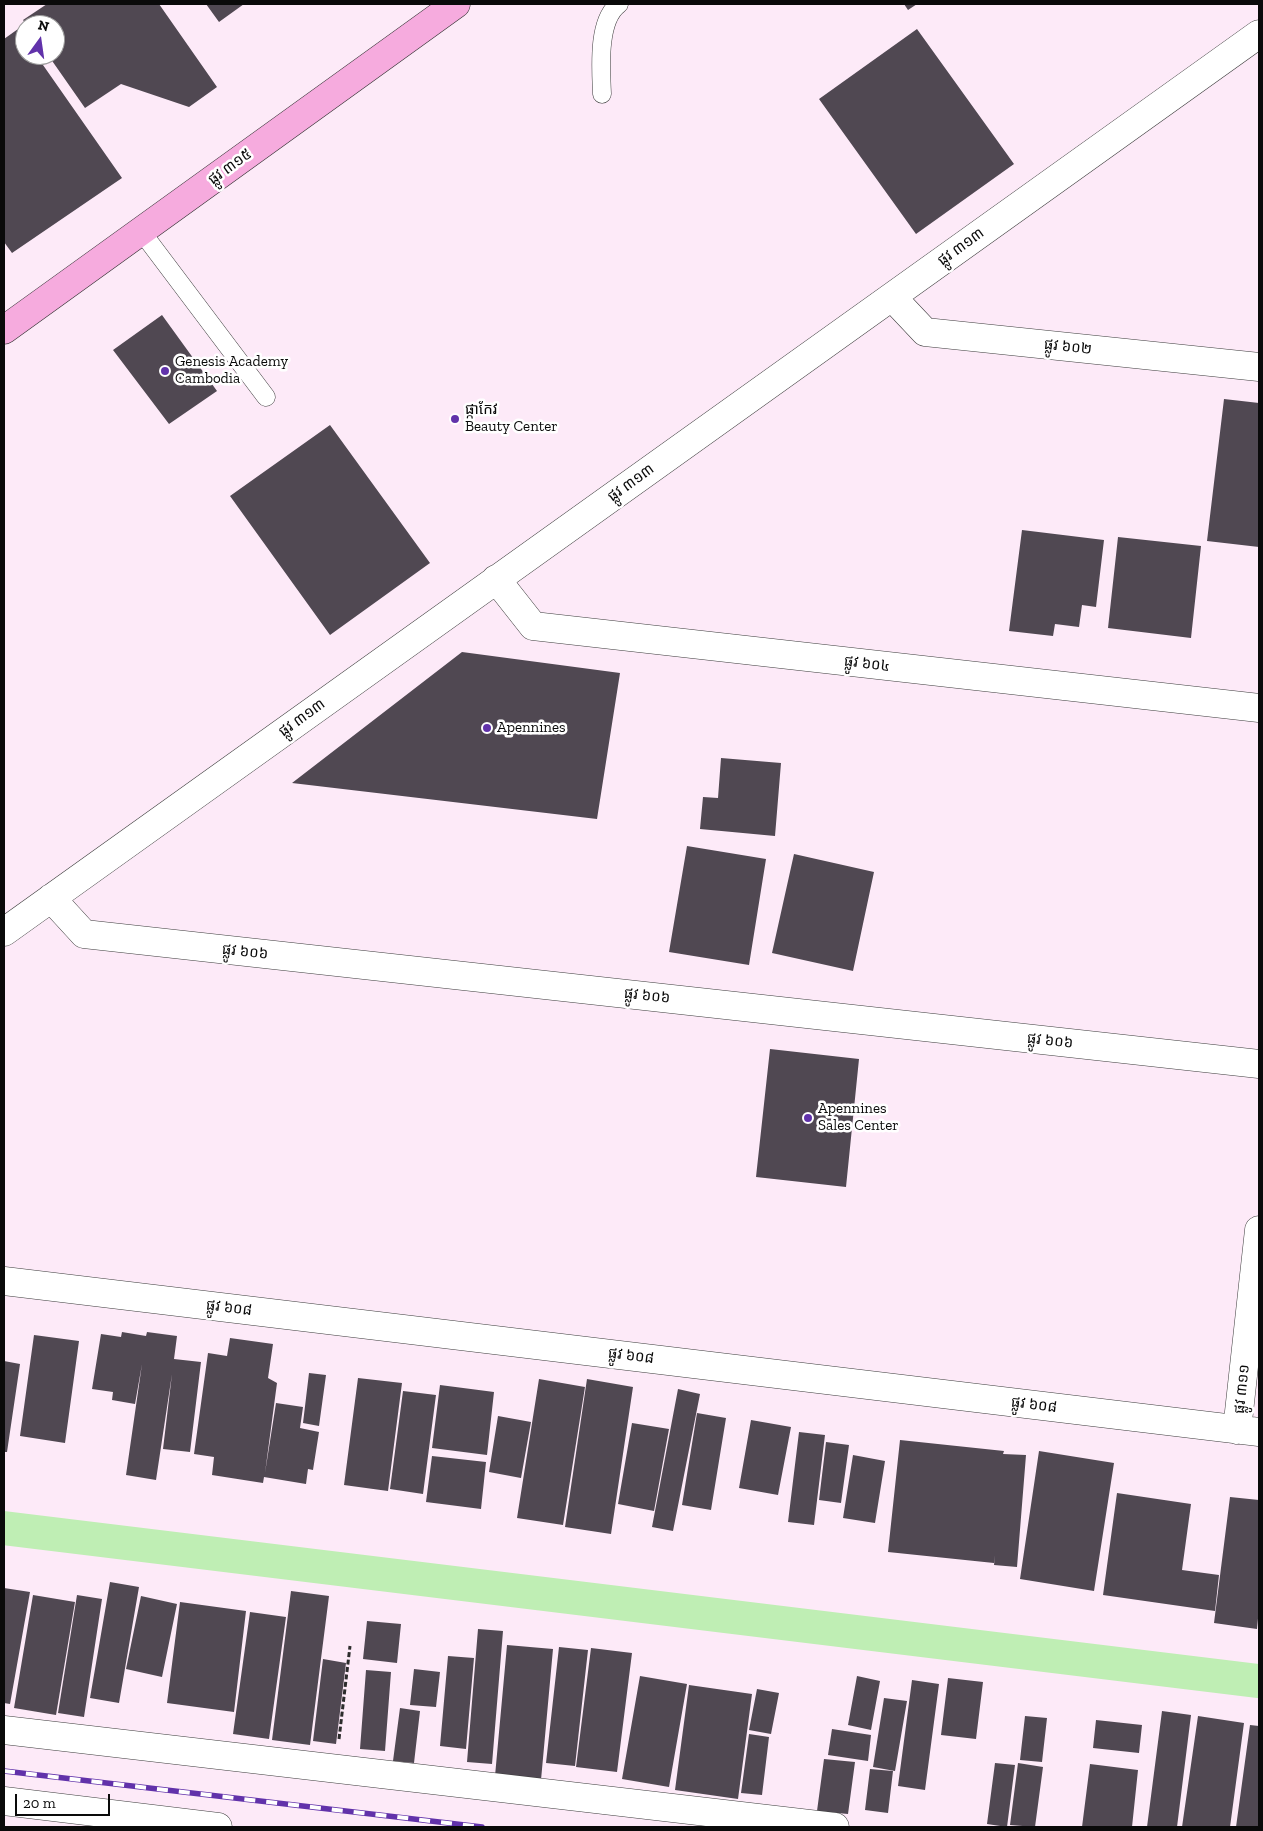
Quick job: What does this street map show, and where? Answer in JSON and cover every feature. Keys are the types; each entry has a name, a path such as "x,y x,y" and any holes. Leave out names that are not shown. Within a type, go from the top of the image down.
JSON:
{"street":[{"name":"ផ្លូវ ៣១៥","path":"4,330 456,4"},
{"name":"ផ្លូវ ៣១៣","path":"4,932 1259,34"},
{"name":"ផ្លូវ ៦០២","path":"892,297 925,332 1259,367"},
{"name":"ផ្លូវ ៦០៤","path":"496,579 533,626 1259,708"},
{"name":"ផ្លូវ ៦០៦","path":"50,898 84,934 1259,1064"},
{"name":"ផ្លូវ ៣១១","path":"1248,1431 1259,1230"},
{"name":"ផ្លូវ ៦០៨","path":"4,1280 1248,1431"},
{"path":"4,1730 835,1827"},
{"path":"4,1801 218,1827"}],"lane":[{"path":"602,94 601,49 606,27 614,7 619,4"},
{"path":"141,231 266,397"}],"path":[{"path":"335,1770 350,1646"}],"building":[{"path":"47,4 159,4 217,87 189,107 121,84 85,108 55,65 65,65 65,15 30,15"},
{"path":"206,4 244,4 219,22"},
{"path":"904,4 917,4 908,10"},
{"path":"917,29 1014,164 916,234 819,99"},
{"path":"15,31 15,65 43,65 122,178 12,253 4,242 4,39"},
{"name":"Genesis Academy Cambodia","path":"162,315 217,391 169,424 113,350"},
{"path":"1224,399 1259,403 1259,547 1207,541"},
{"path":"330,425 430,563 330,635 230,496"},
{"path":"1022,530 1104,540 1096,607 1082,605 1079,627 1055,624 1053,636 1009,631"},
{"path":"1118,537 1201,546 1191,638 1108,628"},
{"name":"Apennines","path":"462,652 620,673 597,819 292,783"},
{"path":"721,758 781,763 775,836 700,829 703,797 718,798"},
{"path":"687,846 766,859 749,965 669,952"},
{"path":"794,854 874,872 853,971 772,953"},
{"name":"Apennines Sales Center","path":"770,1049 859,1059 846,1187 756,1177"},
{"path":"122,1332 146,1336 147,1332 177,1336 174,1359 201,1362 190,1452 163,1449 172,1374 156,1480 126,1475 142,1364 135,1404 112,1400 113,1392 92,1389 101,1334 121,1337"},
{"path":"34,1335 79,1341 65,1443 20,1436"},
{"path":"230,1338 273,1344 268,1378 277,1383 265,1473 276,1403 303,1407 300,1428 319,1432 313,1470 308,1469 306,1484 264,1477 263,1483 212,1475 214,1457 194,1454 208,1353 227,1356"},
{"path":"4,1361 20,1364 7,1452 4,1452"},
{"path":"309,1373 326,1375 319,1426 303,1423"},
{"path":"358,1378 402,1383 388,1491 344,1485"},
{"path":"539,1379 585,1387 563,1525 517,1518"},
{"path":"587,1379 633,1387 611,1534 565,1527"},
{"path":"440,1385 494,1392 487,1455 432,1448"},
{"path":"678,1389 700,1394 673,1531 652,1527"},
{"path":"403,1391 436,1395 423,1494 390,1489"},
{"path":"697,1413 726,1418 711,1510 682,1505"},
{"path":"498,1416 531,1422 521,1478 489,1472"},
{"path":"751,1420 791,1427 778,1495 739,1488"},
{"path":"632,1423 669,1429 654,1511 618,1504"},
{"path":"799,1432 825,1435 814,1525 788,1522"},
{"path":"900,1440 1004,1451 1003,1454 1026,1455 1017,1567 994,1565 995,1555 994,1563 888,1552"},
{"path":"826,1442 849,1445 841,1503 819,1500"},
{"path":"1039,1451 1114,1463 1094,1591 1020,1579"},
{"path":"853,1455 885,1461 875,1523 843,1518"},
{"path":"432,1456 486,1462 481,1509 426,1502"},
{"path":"1117,1493 1191,1504 1182,1570 1219,1575 1215,1611 1103,1595"},
{"path":"1230,1497 1259,1500 1259,1608 1257,1629 1214,1623"},
{"path":"110,1582 139,1587 119,1703 90,1698"},
{"path":"4,1588 30,1592 10,1704 4,1703"},
{"path":"291,1591 329,1596 310,1745 272,1740"},
{"path":"33,1595 75,1602 56,1715 14,1708"},
{"path":"77,1595 102,1599 84,1717 58,1713"},
{"path":"141,1596 177,1604 162,1677 126,1669"},
{"path":"180,1602 246,1611 234,1712 167,1703"},
{"path":"250,1612 286,1617 269,1739 233,1734"},
{"path":"367,1621 401,1624 397,1663 363,1659"},
{"path":"478,1629 503,1631 492,1764 467,1762"},
{"path":"507,1645 553,1649 541,1780 495,1776"},
{"path":"559,1647 588,1650 575,1766 546,1763"},
{"path":"591,1648 632,1653 617,1772 576,1767"},
{"path":"448,1656 474,1658 466,1749 440,1746"},
{"path":"323,1659 346,1663 336,1744 313,1741"},
{"path":"414,1669 440,1672 436,1707 410,1705"},
{"path":"366,1670 391,1672 385,1751 360,1749"},
{"path":"640,1676 687,1684 669,1787 622,1779"},
{"path":"857,1676 880,1681 871,1730 848,1725"},
{"path":"948,1678 983,1682 976,1739 941,1735"},
{"path":"912,1680 939,1684 925,1790 898,1786"},
{"path":"689,1685 752,1694 738,1799 675,1790"},
{"path":"757,1689 779,1693 771,1734 749,1730"},
{"path":"884,1698 907,1701 895,1771 873,1767"},
{"path":"400,1708 420,1711 414,1763 393,1761"},
{"path":"1162,1711 1191,1715 1177,1827 1147,1827"},
{"path":"1025,1716 1047,1718 1042,1762 1020,1760"},
{"path":"1198,1716 1244,1723 1230,1827 1182,1827"},
{"path":"1096,1720 1142,1725 1139,1753 1093,1748"},
{"path":"1250,1725 1259,1726 1259,1827 1236,1827"},
{"path":"832,1729 871,1735 868,1761 828,1755"},
{"path":"749,1734 769,1737 762,1795 741,1793"},
{"path":"824,1759 855,1762 848,1814 817,1811"},
{"path":"995,1763 1015,1765 1007,1827 987,1824"},
{"path":"1018,1763 1043,1767 1035,1827 1010,1825"},
{"path":"1090,1764 1138,1770 1132,1827 1082,1827"},
{"path":"870,1769 893,1771 888,1813 865,1810"}],"waterway":[{"path":"4,1528 1259,1681"}],"railway":[{"path":"4,1771 482,1827"}],"place":[{"name":"Genesis Academy Cambodia","path":"165,371"},
{"name":"ផ្កាកែវ Beauty Center","path":"455,419"},
{"name":"Apennines","path":"487,728"},
{"name":"Apennines Sales Center","path":"808,1118"}]}
